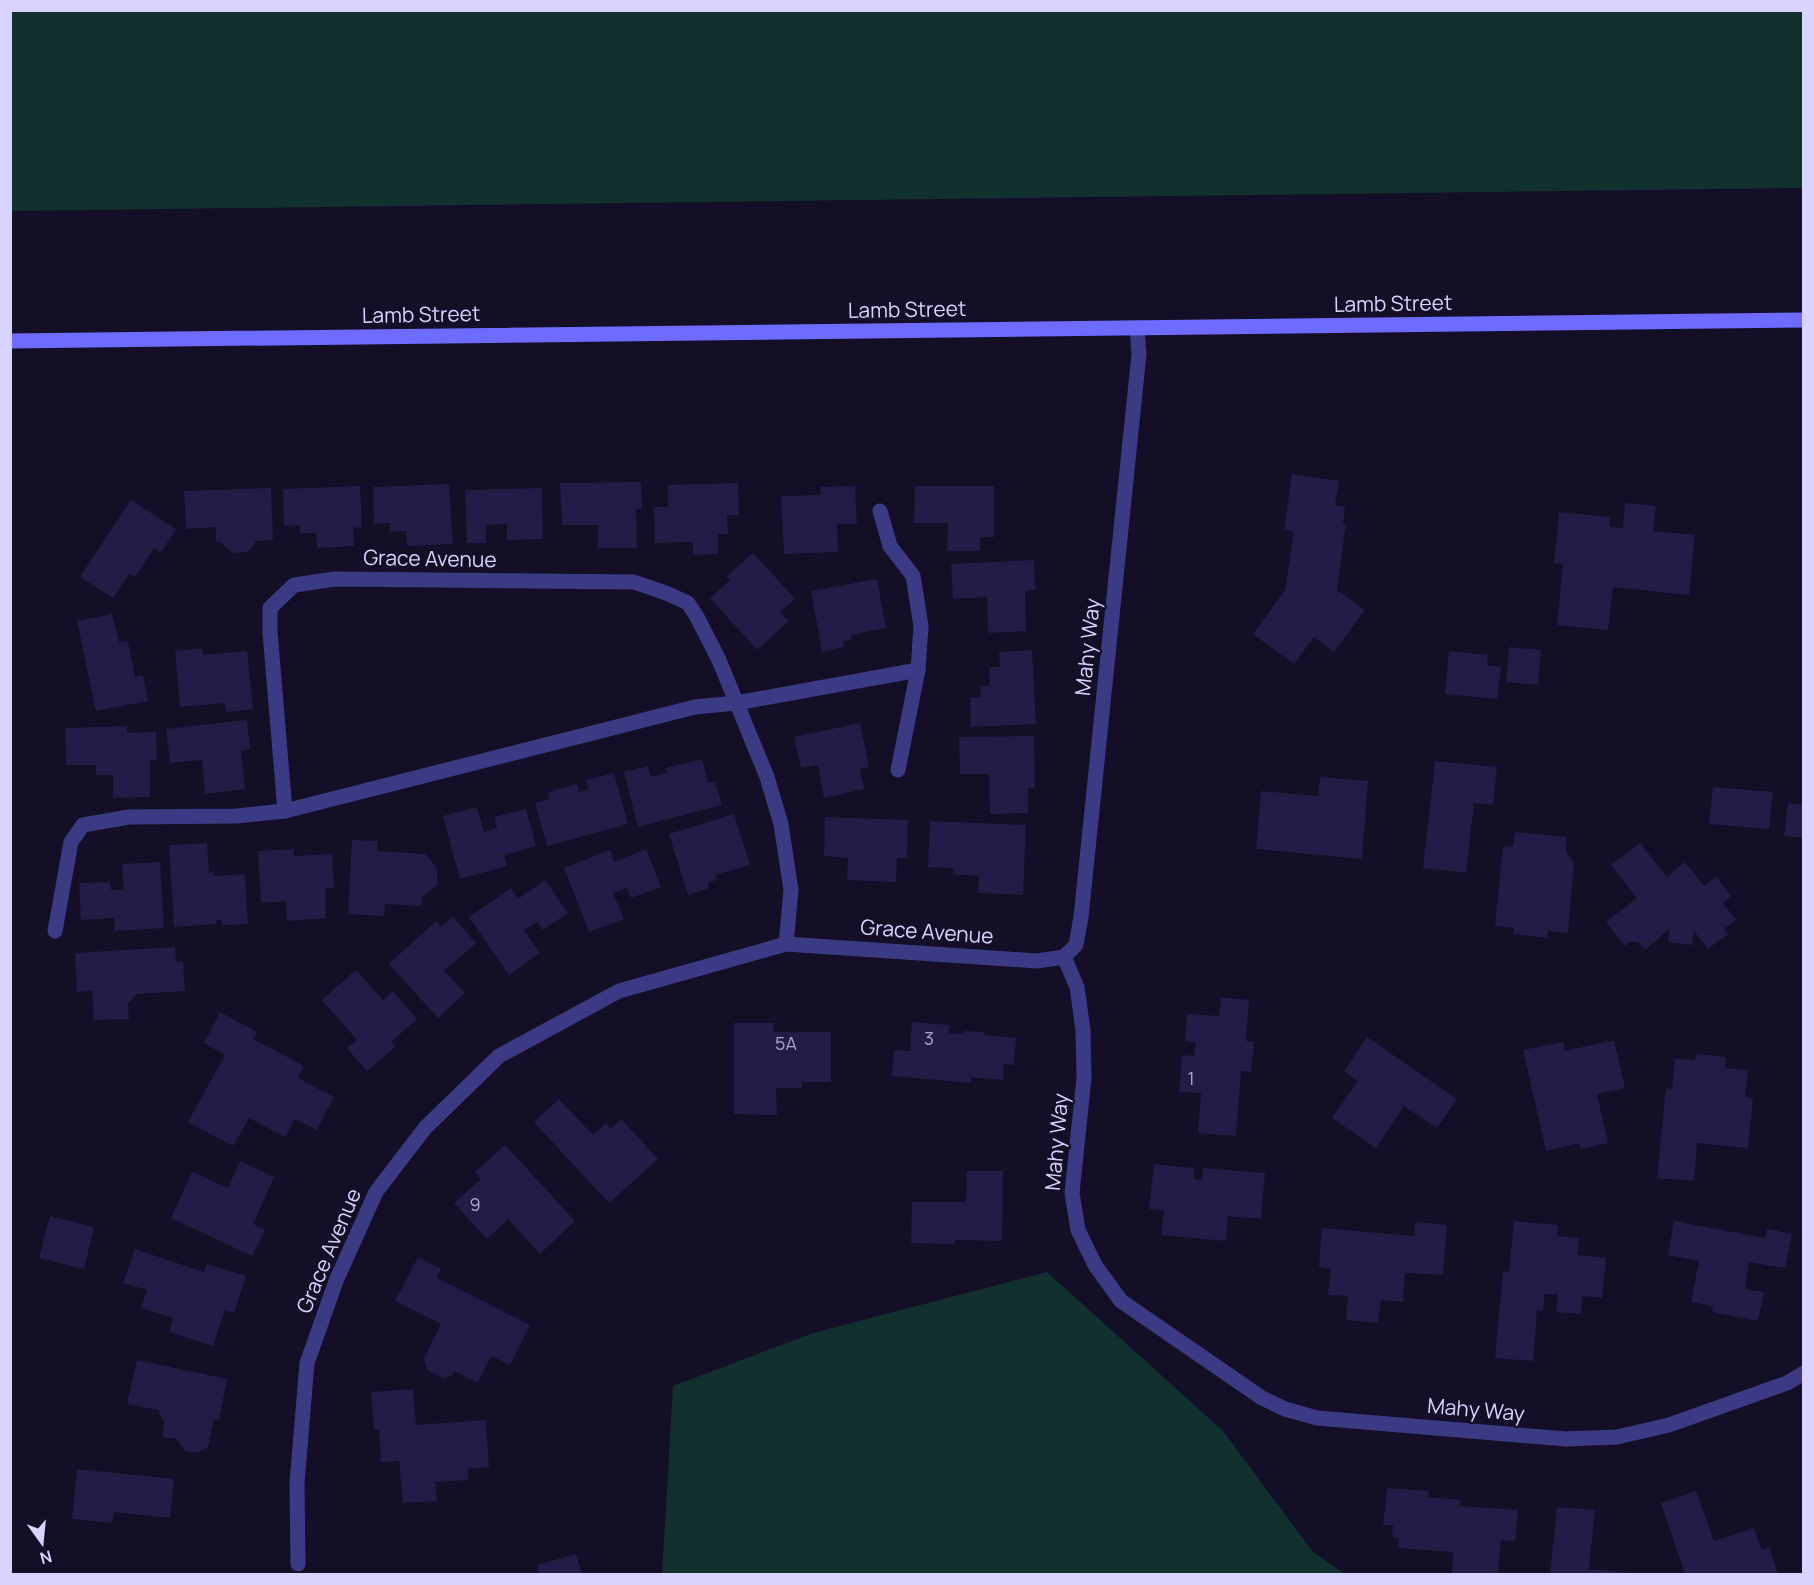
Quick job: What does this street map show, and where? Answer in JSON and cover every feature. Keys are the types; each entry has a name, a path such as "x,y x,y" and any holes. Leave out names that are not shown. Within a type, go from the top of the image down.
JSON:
{"street":[{"name":"Lamb Street","path":"10,341 1803,320"},
{"name":"Mahy Way","path":"1137,328 1139,354 1081,917 1076,945 1064,957 1077,987 1083,1030 1084,1078 1072,1193 1078,1230 1095,1265 1120,1301 1262,1398 1285,1409 1317,1418 1566,1439 1617,1437 1670,1425 1787,1383 1803,1373"},
{"path":"880,512 890,546 913,576 921,626 918,670 898,770"},
{"name":"Grace Avenue","path":"285,811 270,608 294,585 335,579 634,582 688,603 719,660 767,777 781,824 791,890 786,944"},
{"path":"55,931 71,842 83,825 129,817 236,816 285,811 695,707 736,703 918,670"},
{"name":"Grace Avenue","path":"298,1564 297,1483 307,1363 336,1281 376,1192 425,1128 499,1056 619,991 786,944 1037,961 1064,957"}],"green space":[{"path":"10,11 1803,11 1803,188 11,211"},
{"path":"1047,1272 1223,1431 1313,1552 1345,1574 662,1574 673,1386 813,1333"}],"building":[{"path":"1292,474 1339,481 1335,505 1345,507 1343,524 1346,523 1337,590 1365,610 1334,652 1314,637 1294,664 1253,634 1285,590 1294,531 1284,530"},
{"path":"641,482 642,509 636,509 637,548 598,548 598,525 562,525 560,483"},
{"path":"738,483 739,515 727,515 728,534 718,534 718,554 693,555 693,542 655,543 654,507 668,507 668,485"},
{"path":"449,484 453,544 407,546 406,531 390,532 390,523 374,524 373,487"},
{"path":"360,486 362,527 353,528 354,546 317,548 316,533 300,533 299,525 284,526 283,489"},
{"path":"855,486 857,524 837,524 838,552 784,554 781,496 821,495 820,487"},
{"path":"915,486 994,486 994,537 980,537 980,551 947,551 948,523 914,523"},
{"path":"271,488 273,540 255,541 247,552 233,553 222,542 216,542 216,527 186,529 184,491"},
{"path":"542,488 543,539 507,540 507,524 486,525 486,543 467,543 465,490"},
{"path":"131,500 176,529 161,552 154,548 135,577 129,574 113,598 80,577"},
{"path":"1625,503 1656,506 1653,531 1695,535 1689,595 1613,587 1608,630 1557,625 1563,564 1554,563 1559,512 1610,517 1609,527 1623,528"},
{"path":"753,553 795,599 780,612 789,621 757,650 710,598 730,580 727,576"},
{"path":"1034,560 1035,590 1025,591 1026,631 988,633 987,597 953,599 951,564"},
{"path":"877,579 886,628 851,635 852,640 843,641 844,647 822,652 811,591"},
{"path":"112,614 119,642 128,641 135,677 143,675 148,701 96,711 77,621"},
{"path":"1509,647 1541,650 1538,685 1506,682"},
{"path":"202,648 203,655 247,651 253,709 226,712 225,703 180,707 175,651"},
{"path":"1032,650 1036,724 971,727 970,698 981,697 980,686 990,686 989,667 1000,667 999,652"},
{"path":"1449,651 1488,655 1487,665 1501,667 1497,699 1445,694"},
{"path":"247,720 250,749 241,751 245,789 205,794 202,760 170,763 166,729"},
{"path":"860,723 869,767 860,769 864,789 824,798 818,765 801,768 794,737"},
{"path":"127,726 127,733 156,732 157,760 150,760 150,797 113,798 113,775 96,775 96,765 66,765 65,728"},
{"path":"1034,736 1035,788 1028,788 1028,813 990,814 989,774 960,774 959,737"},
{"path":"702,759 708,783 715,781 722,805 638,827 624,772 648,766 651,777 668,772 666,768"},
{"path":"1435,761 1497,767 1493,805 1474,803 1466,873 1423,868"},
{"path":"614,773 628,824 547,846 535,803 550,799 548,792 577,784 579,792 589,789 586,780"},
{"path":"1320,777 1368,781 1362,859 1256,849 1261,791 1318,796"},
{"path":"1713,787 1773,792 1769,829 1709,824"},
{"path":"1788,803 1804,805 1804,838 1784,836"},
{"path":"477,807 484,832 497,828 494,817 526,809 536,846 504,855 507,866 460,879 443,816"},
{"path":"734,814 750,865 715,875 717,880 708,882 709,888 688,895 669,834"},
{"path":"825,817 908,820 907,858 897,858 896,882 847,880 848,858 824,856"},
{"path":"930,821 1026,825 1023,895 978,893 979,876 953,874 954,868 928,867"},
{"path":"1515,832 1567,837 1566,851 1574,864 1568,933 1548,931 1547,938 1513,934 1514,928 1495,926 1503,846 1513,847"},
{"path":"352,840 378,841 377,851 425,854 437,868 437,885 422,897 421,906 385,904 384,916 348,914"},
{"path":"207,843 209,873 214,872 214,876 245,874 248,924 222,925 222,920 216,920 216,924 174,927 169,845"},
{"path":"1640,843 1667,877 1685,862 1704,886 1716,877 1731,896 1723,903 1736,920 1724,929 1728,934 1708,949 1694,931 1692,945 1668,942 1669,929 1645,950 1638,942 1629,942 1625,946 1606,922 1637,898 1611,865"},
{"path":"294,849 294,856 332,854 334,888 325,889 326,918 287,921 286,901 261,903 258,851"},
{"path":"646,849 661,887 631,898 627,888 613,893 624,919 589,932 564,868 610,850 614,862"},
{"path":"160,862 164,928 115,931 114,918 81,920 79,883 110,882 111,890 124,890 122,864"},
{"path":"545,880 568,913 543,930 537,922 524,930 540,953 509,975 469,917 511,888 518,899"},
{"path":"453,917 476,943 444,971 465,993 438,1018 389,964 436,921 441,927"},
{"path":"175,947 176,962 183,962 185,991 137,994 128,1004 129,1019 94,1020 92,991 77,992 75,953"},
{"path":"356,970 383,1000 393,991 417,1019 391,1042 395,1047 367,1071 347,1048 357,1040 322,1000"},
{"path":"1221,997 1249,1000 1246,1041 1254,1042 1251,1072 1241,1071 1236,1136 1198,1133 1201,1093 1179,1092 1182,1055 1194,1056 1196,1042 1185,1041 1187,1014 1219,1016"},
{"path":"220,1012 257,1032 253,1039 304,1066 298,1078 334,1097 317,1130 295,1119 285,1137 249,1118 233,1146 188,1122 225,1055 204,1043"},
{"path":"912,1022 949,1025 949,1033 985,1032 984,1035 1016,1038 1014,1065 1004,1064 1003,1080 971,1077 971,1083 892,1076 894,1050 910,1051"},
{"path":"734,1023 774,1023 773,1032 831,1032 831,1082 802,1082 802,1088 776,1088 777,1115 734,1114"},
{"path":"1367,1037 1457,1099 1437,1128 1404,1106 1376,1148 1332,1118 1358,1081 1344,1071"},
{"path":"1614,1040 1625,1088 1597,1094 1608,1143 1581,1149 1579,1143 1546,1151 1523,1050 1563,1042 1565,1051"},
{"path":"1696,1054 1726,1057 1725,1068 1748,1070 1745,1097 1753,1098 1748,1148 1697,1143 1694,1181 1657,1178 1666,1088 1672,1089 1675,1059 1695,1060"},
{"path":"559,1099 593,1135 606,1123 611,1129 621,1119 658,1159 609,1203 534,1122"},
{"path":"505,1145 575,1221 540,1254 508,1219 487,1239 454,1203 481,1179 475,1172"},
{"path":"240,1161 274,1177 253,1224 265,1230 252,1256 171,1218 192,1172 228,1188"},
{"path":"1154,1164 1194,1168 1194,1179 1202,1180 1203,1168 1265,1173 1261,1219 1228,1216 1226,1241 1161,1235 1164,1210 1149,1209"},
{"path":"967,1171 1003,1171 1002,1241 955,1240 954,1244 911,1243 912,1202 966,1202"},
{"path":"50,1216 94,1227 84,1269 39,1258"},
{"path":"1514,1221 1558,1225 1557,1236 1579,1238 1577,1255 1606,1258 1602,1298 1582,1296 1581,1314 1556,1312 1558,1294 1545,1294 1543,1311 1537,1310 1533,1361 1495,1358 1503,1271 1509,1272"},
{"path":"1674,1221 1765,1238 1767,1229 1792,1234 1785,1268 1749,1262 1745,1289 1764,1292 1758,1321 1712,1312 1713,1306 1691,1302 1699,1261 1668,1255"},
{"path":"1415,1222 1447,1225 1443,1275 1405,1273 1403,1302 1381,1300 1378,1323 1346,1320 1348,1296 1328,1295 1331,1269 1319,1267 1322,1228 1414,1236"},
{"path":"135,1249 204,1272 207,1264 246,1276 234,1313 225,1310 213,1346 169,1332 173,1318 141,1308 147,1290 123,1283"},
{"path":"418,1257 441,1269 437,1278 530,1325 510,1365 491,1356 478,1383 454,1371 453,1375 443,1378 427,1370 424,1358 441,1324 395,1301"},
{"path":"137,1360 227,1379 219,1420 214,1419 208,1447 197,1453 185,1451 177,1439 162,1437 164,1422 158,1410 127,1404"},
{"path":"413,1389 416,1425 486,1420 489,1467 468,1469 468,1480 435,1482 437,1501 403,1503 399,1461 381,1462 379,1429 374,1430 371,1392"},
{"path":"77,1469 174,1479 170,1518 114,1512 112,1523 72,1519"},
{"path":"1387,1488 1429,1491 1428,1497 1461,1500 1460,1506 1518,1510 1515,1541 1501,1540 1498,1574 1452,1574 1453,1552 1398,1548 1399,1538 1392,1537 1393,1525 1383,1525"},
{"path":"1696,1491 1714,1541 1754,1528 1762,1550 1769,1547 1778,1574 1685,1574 1661,1503"},
{"path":"1557,1507 1595,1510 1589,1569 1628,1574 1550,1574"},
{"path":"576,1554 582,1574 539,1574 537,1565"}]}
